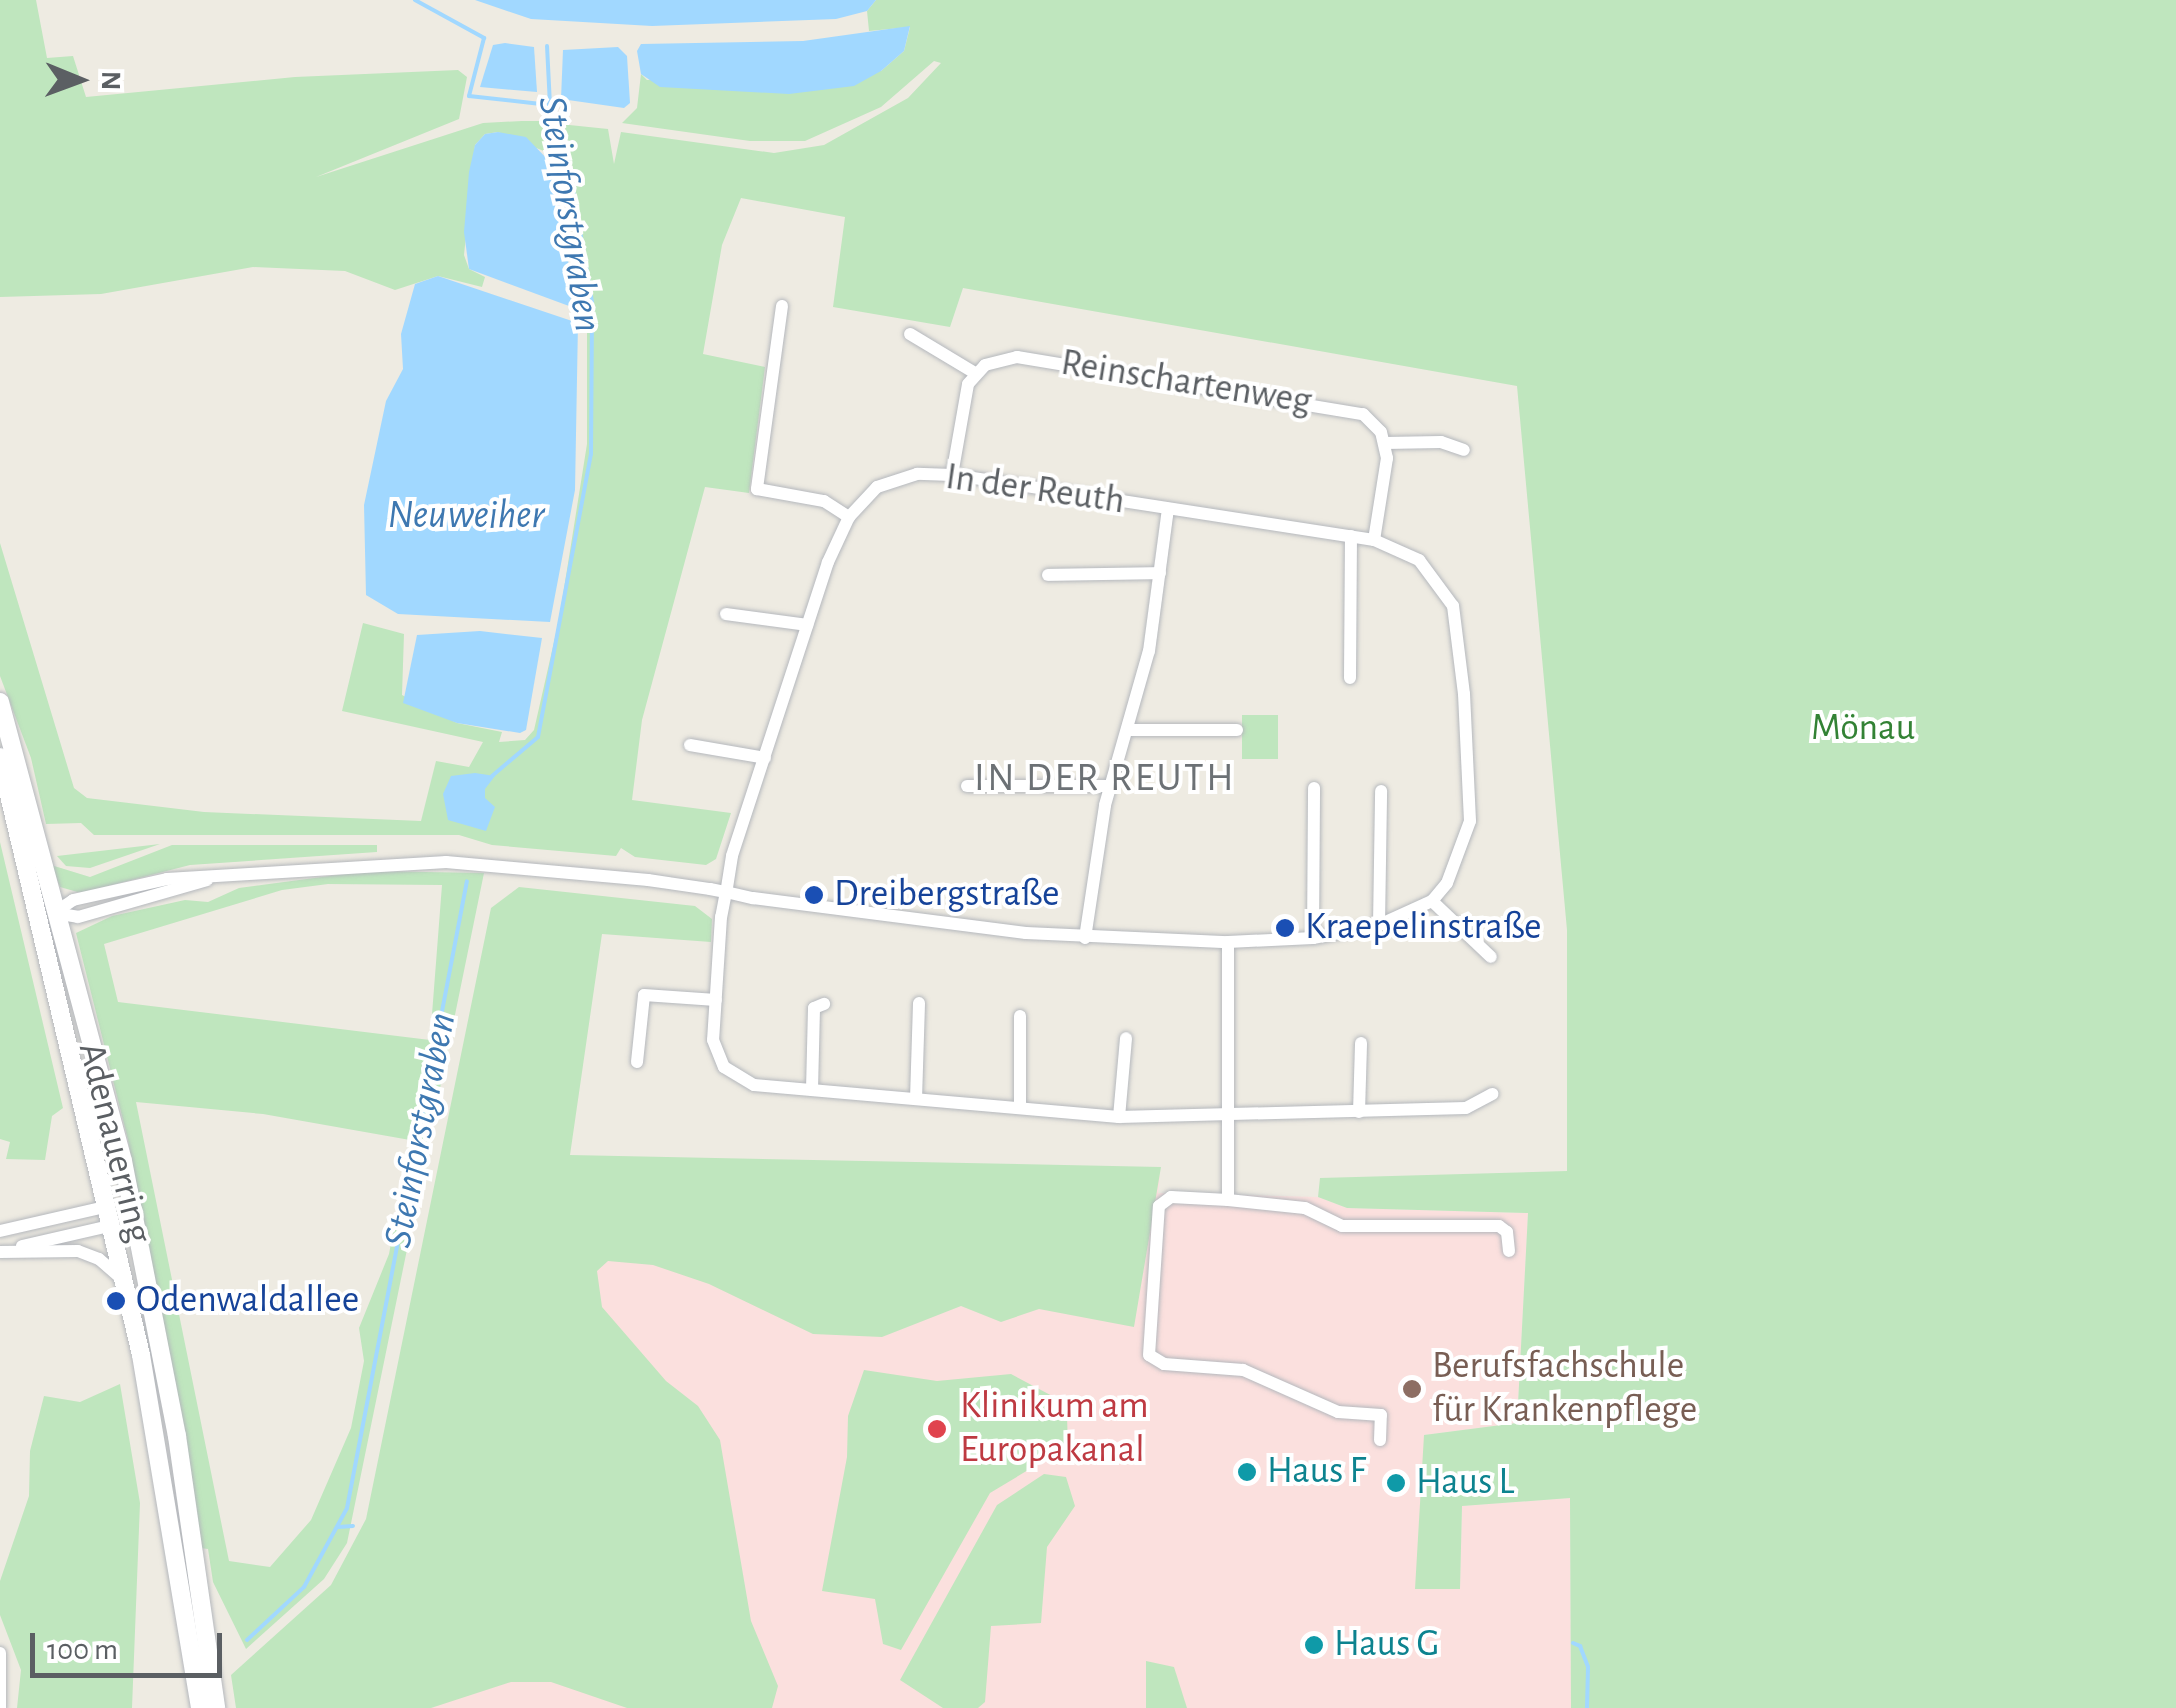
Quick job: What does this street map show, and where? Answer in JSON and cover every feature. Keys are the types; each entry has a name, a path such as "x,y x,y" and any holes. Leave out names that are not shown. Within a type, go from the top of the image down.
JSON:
{"main road":[{"name":"Adenauerring","path":"0,702 114,1225 203,1670 216,1708"},
{"name":"Adenauerring","path":"0,757 133,1210 177,1436 203,1670 200,1708"},
{"path":"109,1206 133,1210"},
{"path":"114,1225 133,1210"}],"street":[{"path":"782,306 757,489 824,501 848,517"},
{"path":"910,334 975,374 964,394 952,475"},
{"name":"Reinschartenweg","path":"975,374 995,360 1017,356 1350,408 1374,422 1385,443"},
{"path":"1374,540 1385,443 1441,442 1464,450"},
{"name":"In der Reuth","path":"726,892 807,625 848,517 861,500 896,478 952,475 1374,540 1400,548 1432,572 1453,606 1458,630 1470,822 1460,859 1432,901"},
{"path":"1085,938 1109,786 1146,664 1168,509"},
{"path":"1350,678 1351,536"},
{"path":"1048,575 1160,573"},
{"path":"726,614 807,625"},
{"path":"1127,730 1237,730"},
{"path":"690,745 765,758"},
{"path":"967,786 1109,786"},
{"path":"1313,938 1314,788"},
{"path":"1379,925 1381,790"},
{"path":"45,915 74,900 129,887 214,877 446,862 726,892 1085,938 1228,942 1313,938 1379,925 1432,901 1491,957"},
{"path":"726,892 713,1040 731,1075 754,1084 1120,1117 1193,1119 1227,1112 1466,1108 1492,1094"},
{"path":"1228,942 1228,1200"},
{"path":"637,1062 644,995 716,1000"},
{"path":"916,1098 919,1002"},
{"path":"812,1090 814,1008 824,1004"},
{"path":"1020,1016 1020,1108"},
{"path":"1120,1117 1126,1038"},
{"path":"1360,1112 1361,1044"},
{"path":"1380,1440 1381,1414 1338,1412 1243,1370 1164,1364 1149,1354 1151,1248 1159,1206 1172,1197 1228,1200 1305,1208 1342,1226 1499,1226 1507,1232 1510,1251"},
{"path":"0,1232 109,1206"},
{"path":"0,1251 114,1225"},
{"path":"0,1251 78,1251 99,1259 126,1284"},
{"path":"0,1654 0,1708"}],"shaded area":[{"name":"Klinikum am Europakanal","path":"449,1156 1160,1176 1158,1193 1318,1197 1347,1208 1528,1213 1517,1423 1424,1435 1460,1589 1462,1506 1570,1498 1571,1708 397,1708"}],"green space":[{"path":"0,0 36,0 47,58 73,56 86,97 295,77 458,70 467,77 459,119 316,177 483,123 522,121 542,121 553,165 546,152 498,132 485,134 475,145 464,255 469,269 485,277 482,287 438,276 395,290 345,271 253,267 101,294 0,297"},
{"name":"Mönau","path":"876,0 2176,0 2176,1708 1571,1708 1570,1498 1462,1506 1460,1589 1415,1589 1424,1435 1517,1423 1528,1213 1347,1208 1318,1197 1320,1178 1567,1171 1567,930 1517,386 963,288 950,327 833,307 845,217 741,198 722,245 703,354 765,367 749,493 705,487 642,720 632,800 731,813 716,859 706,865 635,857 621,848 616,856 492,845 459,835 94,835 81,823 46,824 31,758 0,676 0,543 74,788 87,798 204,812 421,821 436,761 469,767 483,742 342,711 363,623 404,634 402,695 457,723 502,732 499,742 525,740 534,730 559,620 587,444 587,314 564,158 550,123 608,129 614,164 621,132 774,153 824,145 908,98 941,63 934,61 881,107 805,141 750,141 622,123 637,108 641,74 647,80 881,71 904,51 910,27 869,31 867,11"},
{"path":"1242,715 1278,715 1278,759 1242,759"},
{"path":"0,842 63,1108 52,1116 45,1160 6,1159 10,1142 0,1139"},
{"path":"160,844 90,868 66,866 57,856"},
{"path":"172,845 377,845 377,852 190,865 81,893 60,887 51,865 90,877"},
{"path":"367,871 484,873 347,1543 324,1579 246,1649 213,1582 208,1549 200,1548 128,1140 76,933 112,916 185,900 208,902 239,888","holes":["328,884 442,885 430,1040 118,1002 104,944 282,890","136,1102 263,1114 410,1140 389,1254 359,1328 364,1361 351,1428 311,1520 270,1567 229,1561"]},
{"path":"519,887 695,906 712,919 711,942 602,934 570,1155 1161,1167 1134,1327 1039,1309 1001,1322 961,1306 882,1337 813,1334 709,1284 653,1265 608,1261 597,1271 602,1307 666,1381 698,1406 720,1440 751,1621 778,1686 772,1708 627,1708 551,1682 511,1682 431,1708 236,1708 231,1675 331,1585 366,1519 491,908"},
{"path":"864,1370 937,1381 1011,1374 1056,1398 1067,1416 1068,1446 990,1493 901,1650 883,1644 875,1599 822,1591 847,1457 848,1416"},
{"path":"120,1384 140,1503 132,1708 17,1708 21,1670 0,1615 0,1581 29,1496 30,1451 44,1396 80,1402"},
{"path":"1044,1474 1066,1477 1075,1506 1047,1547 1041,1623 991,1626 985,1702 978,1708 943,1708 900,1680 997,1505"},
{"path":"1146,1661 1174,1667 1187,1708 1146,1708"}],"water":[{"path":"475,0 876,0 867,11 836,19 652,26 531,19"},
{"path":"910,26 904,51 881,71 854,86 789,94 660,87 641,74 637,51 641,44 803,41"},
{"path":"493,45 534,47 537,92 480,87"},
{"path":"618,47 627,56 630,103 624,108 561,99 563,50"},
{"path":"485,134 526,137 553,165 573,291 569,306 469,269 464,232 469,172 475,145"},
{"name":"Neuweiher","path":"438,276 578,323 575,490 550,622 398,614 366,595 364,505 386,401 403,369 401,334 415,284"},
{"path":"480,631 542,638 526,730 520,733 457,723 403,703 417,635"},
{"path":"451,776 495,776 485,789 485,798 495,807 486,831 448,820 443,794"}],"waterway":[{"path":"415,0 484,38 469,96 550,105"},
{"name":"Steinforstgraben","path":"492,776 538,737 591,454 592,302 566,148 550,105 547,46"},
{"name":"Steinforstgraben","path":"247,1640 304,1587 347,1508 467,881"},
{"path":"338,1527 353,1526"},
{"path":"1573,1643 1580,1646 1588,1667 1587,1708"}],"place":[{"name":"Dreibergstraße","path":"814,895"},
{"name":"Kraepelinstraße","path":"1285,928"},
{"name":"Odenwaldallee","path":"116,1301"},
{"name":"Berufsfachschule für Krankenpflege","path":"1412,1389"},
{"name":"Klinikum am Europakanal","path":"937,1429"},
{"name":"Haus F","path":"1247,1472"},
{"name":"Haus L","path":"1396,1483"},
{"name":"Haus G","path":"1314,1645"}],"district":[{"name":"IN DER REUTH","path":"1105,778"}]}
